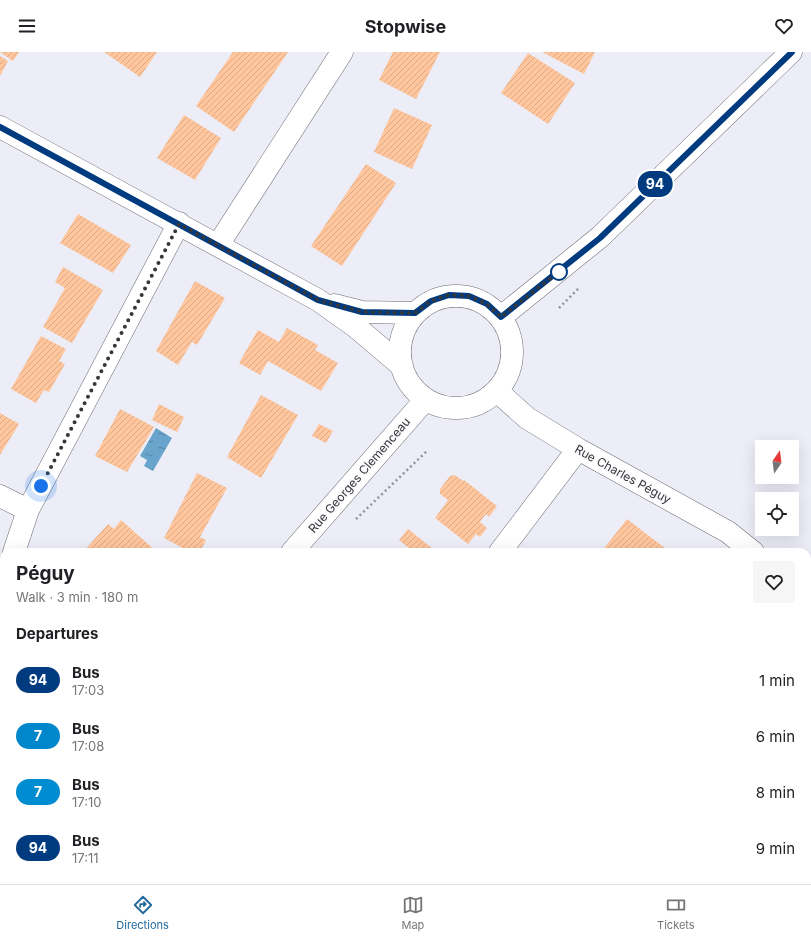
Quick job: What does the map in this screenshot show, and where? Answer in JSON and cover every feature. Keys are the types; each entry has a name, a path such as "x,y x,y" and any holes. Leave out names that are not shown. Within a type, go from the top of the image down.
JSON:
{"street":[{"path":"218,245 342,52"},
{"path":"501,317 600,238 792,52"},
{"path":"0,127 318,300 356,327 402,366"},
{"path":"15,548 28,510 179,224"},
{"path":"449,295 469,296 487,304 501,317 510,334 513,352 511,366 505,380 497,391 484,401 469,406 455,408 440,405 426,399 415,390 407,379 402,366 400,347 405,329 415,313 431,301 449,295"},
{"path":"318,300 362,312 415,313"},
{"name":"Rue Charles Péguy","path":"497,391 527,418 578,449 728,532 748,548"},
{"name":"Rue Georges Clemenceau","path":"296,548 426,399"},
{"path":"503,548 578,449"},
{"path":"0,496 28,510"}],"path":[{"path":"351,524 428,450"}],"water":[{"path":"156,428 172,438 153,471 144,466 147,460 140,456"}],"building":[{"path":"0,52 19,52 13,61"},
{"path":"104,52 157,52 140,77"},
{"path":"233,52 288,52 234,132 196,106"},
{"path":"393,52 440,52 416,99 379,80"},
{"path":"542,52 595,52 584,74"},
{"path":"528,53 575,83 548,124 501,93"},
{"path":"0,56 8,61 0,76"},
{"path":"394,108 432,125 412,169 374,152"},
{"path":"184,115 221,138 195,180 157,158"},
{"path":"366,164 396,183 342,266 311,246"},
{"path":"78,214 131,245 113,273 60,243"},
{"path":"63,267 103,290 72,343 43,327 65,288 55,282"},
{"path":"195,281 225,298 197,345 192,342 178,365 156,351"},
{"path":"287,328 318,345 315,350 338,363 321,391 268,361 260,375 239,363 258,330 279,342"},
{"path":"41,336 66,349 59,361 65,364 49,392 44,390 36,403 11,389"},
{"path":"261,395 298,415 261,478 227,457"},
{"path":"159,404 184,417 177,432 152,420"},
{"path":"120,409 154,427 127,472 95,456"},
{"path":"0,413 19,424 0,455"},
{"path":"319,424 333,431 326,443 312,436"},
{"path":"197,473 227,488 200,537 206,540 202,548 183,548 164,538"},
{"path":"455,475 463,481 464,480 497,506 489,517 486,514 480,522 487,528 480,537 476,534 468,544 435,518 448,500 440,494 440,489 450,476"},
{"path":"627,519 665,548 604,548"},
{"path":"121,520 152,548 87,548 108,524 114,529"},
{"path":"408,529 432,548 409,548 399,540"}],"bus line":[{"name":"94","path":"0,127 318,300 362,312 415,313 431,301 449,295 469,296 487,304 501,317 600,238 792,52"}],"route":[{"path":"41,486 179,224 318,300 362,312 415,313 431,301 449,295 469,296 487,304 501,317 560,271 559,272"}]}
